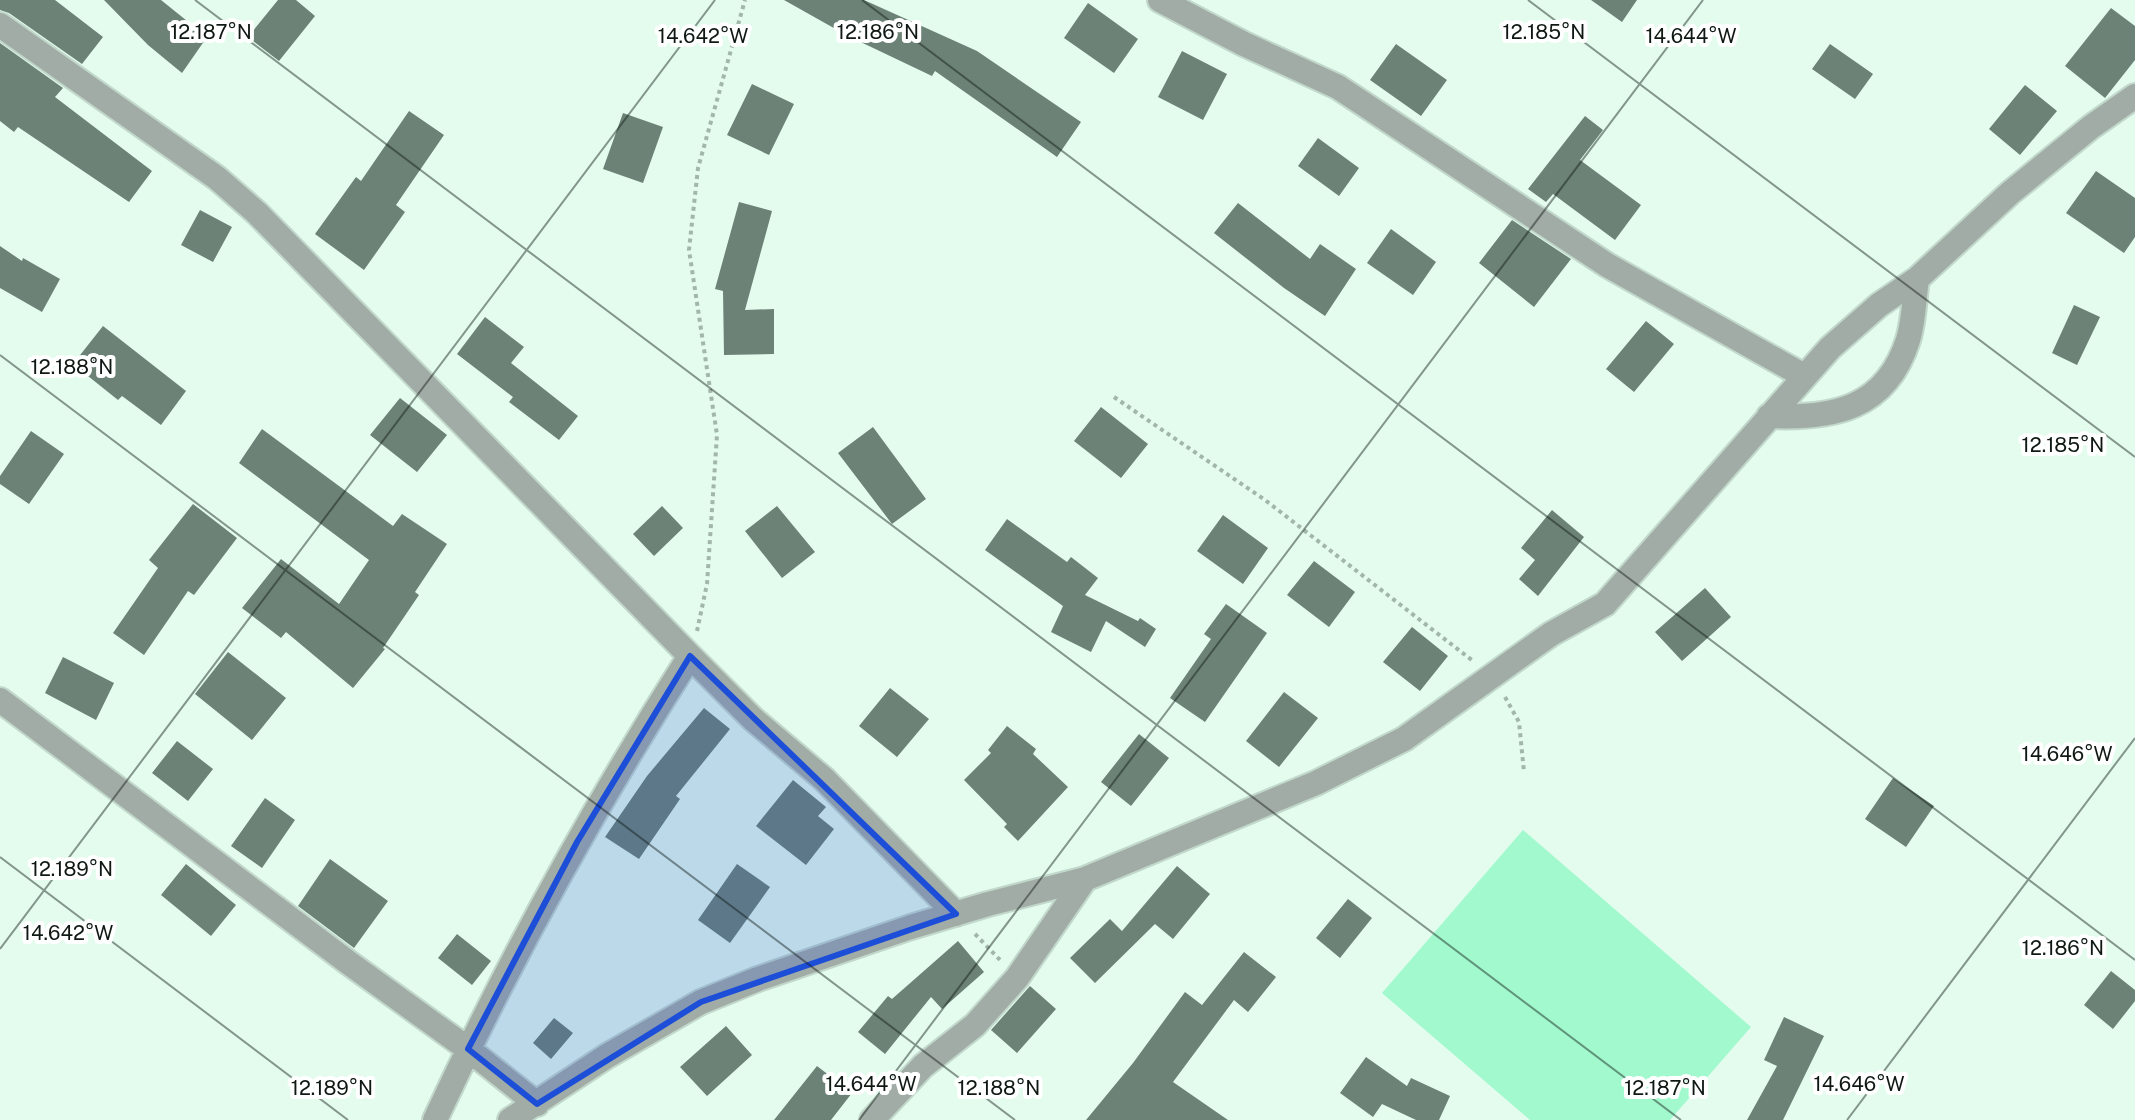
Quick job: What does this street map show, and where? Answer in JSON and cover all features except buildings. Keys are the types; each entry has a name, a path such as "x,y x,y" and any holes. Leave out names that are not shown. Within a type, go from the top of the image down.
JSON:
{"street":[{"path":"1160,0 1244,44 1338,87 1607,265 1804,376"},
{"path":"0,25 217,178 257,213 690,656 753,719 824,779 956,914"},
{"path":"510,1120 607,1056 701,1002 758,979 956,914 1085,879 1316,783 1392,746 1427,724 1551,634 1605,604 1830,348 1879,305 1917,279 2010,193 2091,127 2135,96"},
{"path":"1769,416 1806,418 1828,414 1856,405 1877,393 1893,374 1909,338 1917,279"},
{"path":"435,1120 468,1049 577,842 634,743 690,656"},
{"path":"0,700 468,1049 537,1104"},
{"path":"872,1120 923,1066 975,1025 1017,978 1085,879"}],"path":[{"path":"690,656 707,584 717,435 689,250 698,168 745,0"},
{"path":"1114,397 1265,500 1492,676 1519,722 1524,772"},
{"path":"956,914 1017,978"}],"highlighted area":[{"path":"690,656 956,914 701,1002 537,1104 468,1049 577,842"}],"green space":[{"path":"1523,830 1751,1027 1670,1120 1530,1120 1382,993"}]}
